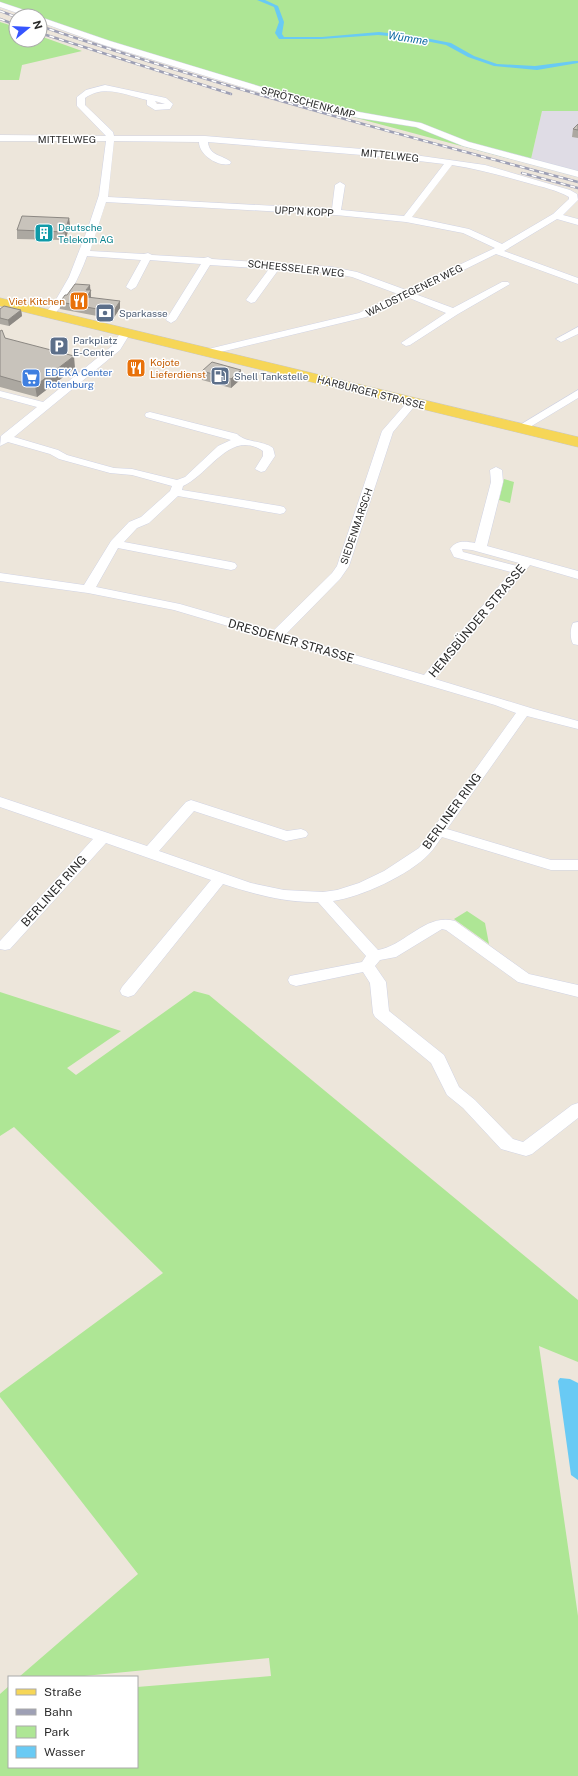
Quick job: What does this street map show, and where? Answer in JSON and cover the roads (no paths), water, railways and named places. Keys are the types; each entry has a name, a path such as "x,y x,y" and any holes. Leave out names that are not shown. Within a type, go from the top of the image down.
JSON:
{"main road":[{"name":"HARBURGER STRASSE","path":"0,302 578,442"}],"street":[{"path":"0,4 11,8"},
{"name":"SPRÖTSCHENKAMP","path":"48,22 107,43 265,91 359,116 418,125 466,144 540,166 578,174"},
{"path":"49,314 54,310 68,286 83,253 103,199 111,139 110,134 81,106 82,97 86,92 99,88 115,88 151,99"},
{"name":"MITTELWEG","path":"0,138 205,139 322,148 450,162 521,178 571,194"},
{"path":"205,139 204,143 208,154 215,160 227,162"},
{"path":"406,219 450,162"},
{"path":"336,212 340,185"},
{"name":"WALDSTEGENER WEG","path":"208,352 362,315 499,249 556,216 574,198 571,194"},
{"name":"UPP'N KOPP","path":"103,199 336,212 406,219 466,231 499,249 578,281"},
{"path":"556,216 578,222"},
{"name":"SCHEESSELER WEG","path":"83,253 208,260 332,270 354,274 454,312"},
{"path":"131,287 148,256"},
{"path":"171,320 208,260"},
{"path":"251,300 277,265"},
{"path":"406,344 454,312 506,284"},
{"path":"561,339 578,330"},
{"path":"2,441 116,348 126,332"},
{"path":"116,348 129,344 142,336"},
{"path":"521,428 578,393"},
{"path":"0,394 46,406"},
{"name":"SIEDENMARSCH","path":"276,636 336,576 343,566 388,431 413,402"},
{"path":"150,415 233,436 238,441 263,446 269,450 269,456 261,469"},
{"path":"2,441 54,452 63,457 114,471 132,472 176,488 280,510"},
{"path":"88,589 115,544 129,529 145,520 176,488 222,448 238,441"},
{"path":"480,548 497,482 496,470"},
{"path":"115,544 231,566"},
{"path":"518,570 458,554 456,549 460,545 473,546 578,575"},
{"name":"HEMSBÜNDER STRASSE","path":"427,680 518,570 528,561"},
{"name":"DRESDENER STRASSE","path":"0,577 88,589 176,607 427,680 500,702 524,711 578,725"},
{"path":"578,626 578,641"},
{"name":"BERLINER RING","path":"0,802 220,877 272,893 296,897 324,897 351,891 388,876 424,851 524,711"},
{"path":"149,853 191,806 286,836 301,834"},
{"path":"439,831 551,865 578,865"},
{"name":"BERLINER RING","path":"4,945 103,837"},
{"path":"128,991 220,877"},
{"path":"324,897 326,903 371,961 378,982 381,1012 438,1059 453,1091 469,1104 507,1144 526,1149 578,1109"},
{"path":"296,980 371,961 391,953 435,926 442,924 450,925 524,978 578,991"}],"water":[{"path":"257,0 265,0 278,6 284,22 282,34 284,37 322,37 379,32 415,36 451,43 474,56 497,64 535,66 574,61 578,61 578,63 537,70 494,66 468,57 446,45 411,38 378,35 321,39 279,39 275,33 279,22 274,7"},
{"path":"560,1378 570,1379 578,1383 578,1480 571,1475 558,1381"}],"railway":[{"path":"0,11 8,14"},
{"path":"0,19 8,22"},
{"path":"48,29 240,89 578,182"},
{"path":"48,36 231,94"},
{"path":"522,173 578,188"}],"place":[{"name":"Deutsche Telekom AG","path":"44,233"},
{"name":"Viet Kitchen","path":"79,301"},
{"name":"Sparkasse","path":"105,313"},
{"name":"Parkplatz E-Center","path":"59,346"},
{"name":"Kojote Lieferdienst","path":"136,368"},
{"name":"Shell Tankstelle","path":"220,376"},
{"name":"EDEKA Center Rotenburg","path":"31,378"}],"water label":[{"name":"Wümme","path":"408,38"}]}
